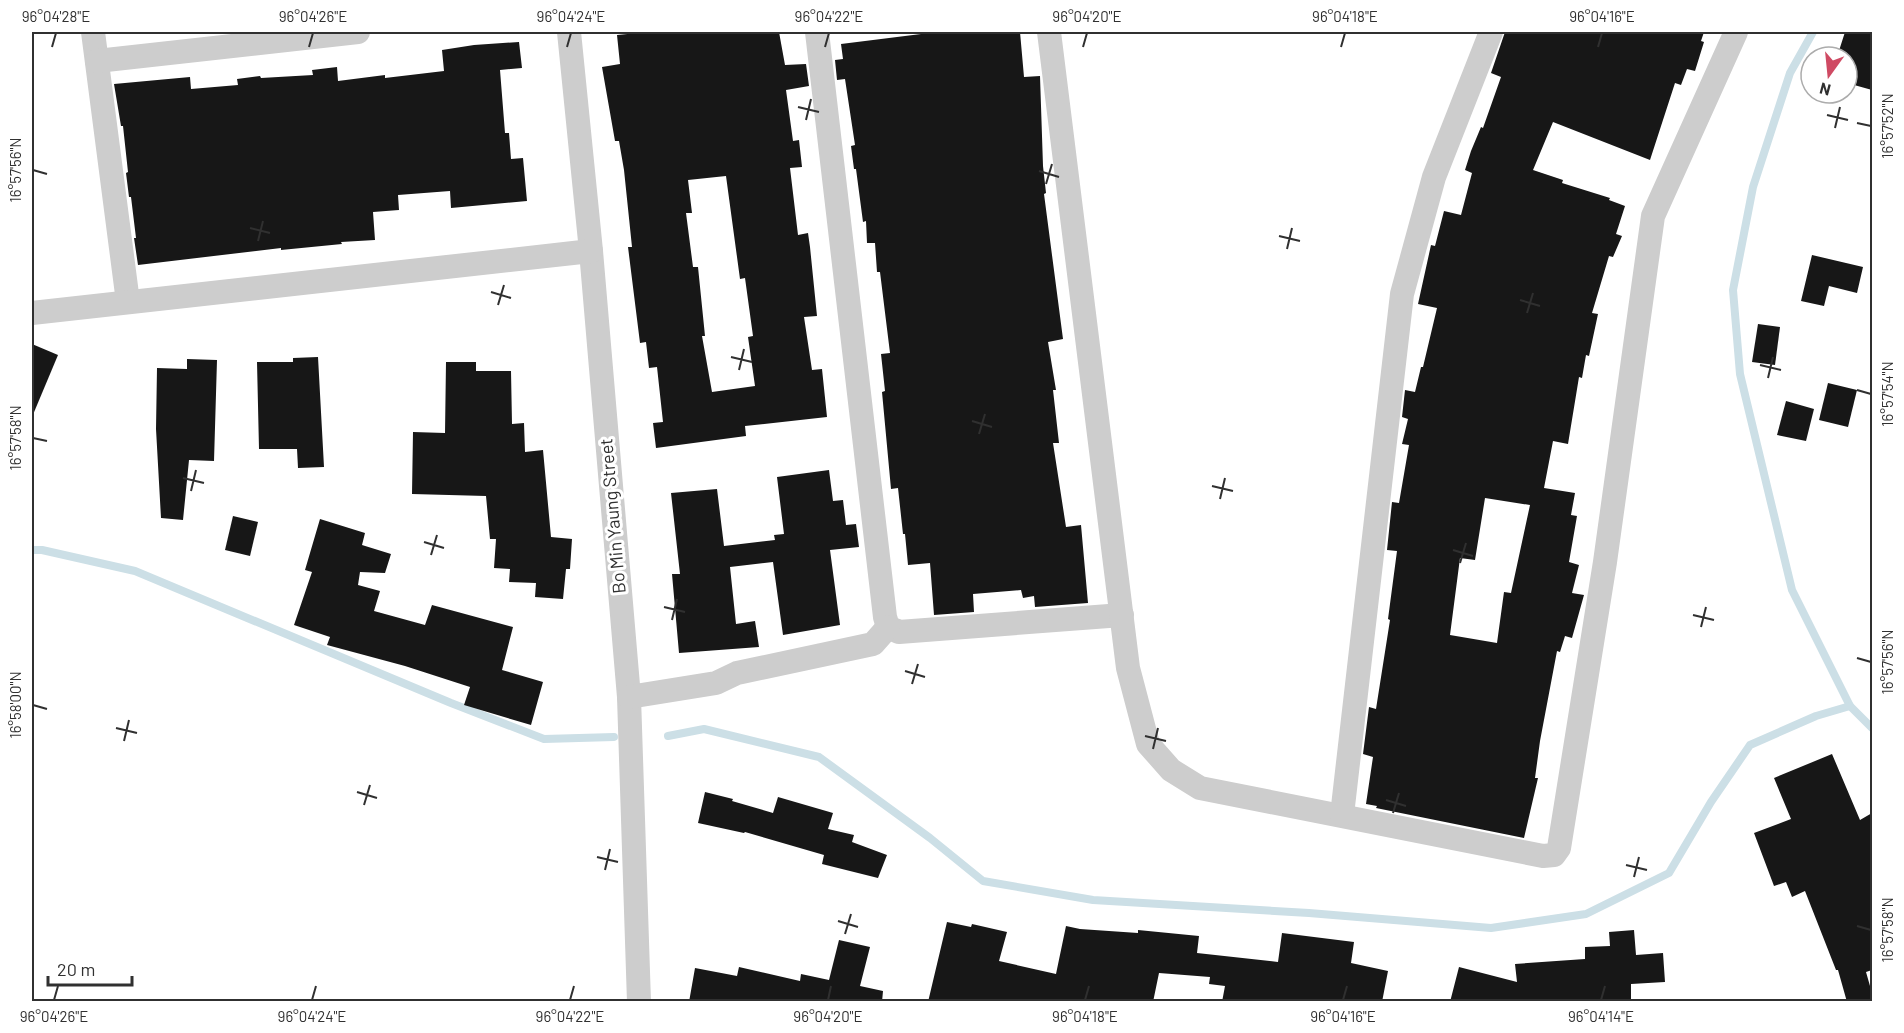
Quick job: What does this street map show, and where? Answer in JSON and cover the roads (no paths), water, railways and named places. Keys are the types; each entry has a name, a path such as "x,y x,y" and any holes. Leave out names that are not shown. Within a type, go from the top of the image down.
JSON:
{"street":[{"path":"93,32 128,302"},
{"path":"97,61 345,32"},
{"name":"Bo Min Yaung Street","path":"568,32 591,251 629,696 639,1002"},
{"path":"817,32 888,627 899,632 1122,615"},
{"path":"1049,32 1128,668 1148,744 1171,770 1200,788 1543,856 1554,855 1559,848 1605,562 1653,216 1736,32"},
{"path":"1342,815 1402,294 1434,177 1491,32"},
{"path":"32,312 591,251"},
{"path":"629,696 716,683 737,673 873,644 888,627"}],"waterway":[{"path":"1813,32 1790,73 1753,187 1733,290 1740,374 1792,590 1850,706 1872,728"},
{"path":"32,550 42,550 135,571 451,703 544,739 614,737"},
{"path":"668,736 704,729 819,757 930,838 983,881 1093,900 1309,913 1491,928 1586,914 1669,873 1711,802 1750,745 1816,716 1850,706"}]}
